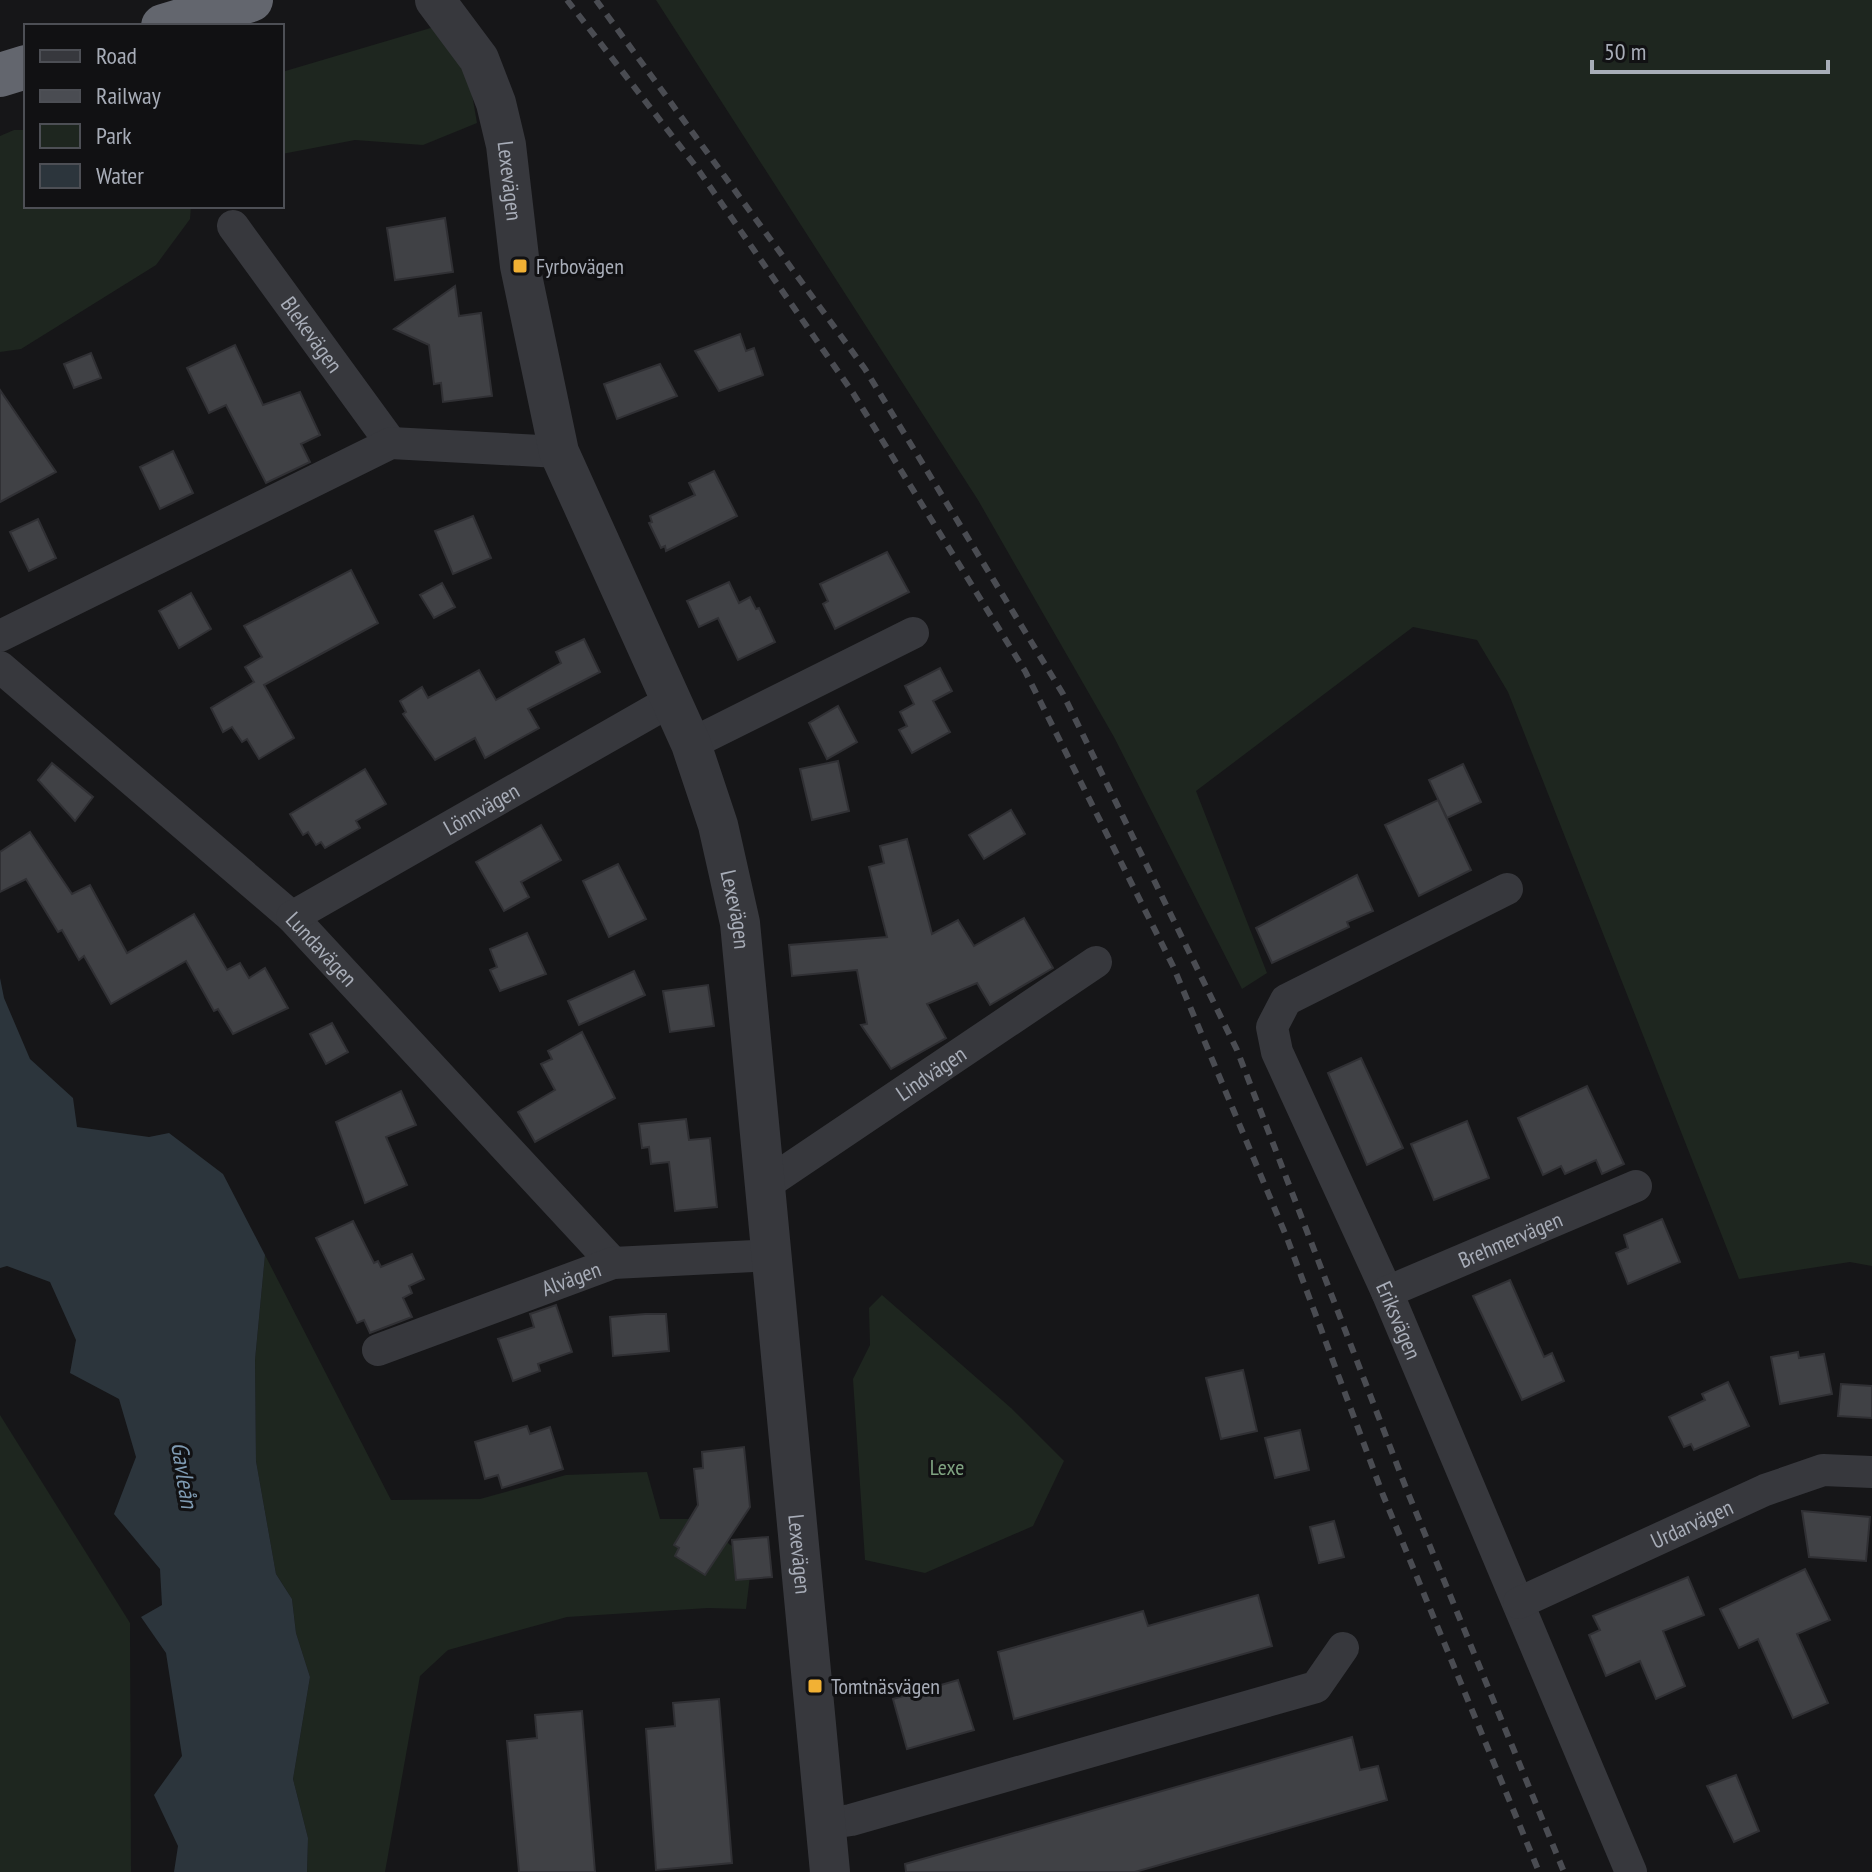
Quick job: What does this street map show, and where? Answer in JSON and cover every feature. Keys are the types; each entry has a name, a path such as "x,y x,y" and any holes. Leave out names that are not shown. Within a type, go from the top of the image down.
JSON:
{"highway":[{"path":"170,24 251,0"},
{"path":"0,75 24,68"}],"street":[{"name":"Lexevägen","path":"436,1 479,59 496,103 506,145 520,266 559,452 691,744 718,825 740,923 830,1872"},
{"name":"Blekevägen","path":"233,226 391,443"},
{"path":"0,636 391,443 559,452"},
{"path":"691,744 913,633"},
{"name":"Lundavägen","path":"0,667 292,917 613,1263"},
{"name":"Lönnvägen","path":"292,917 672,700"},
{"name":"Eriksvägen","path":"1507,889 1286,1000 1272,1027 1277,1052 1387,1292 1631,1872"},
{"name":"Lindvägen","path":"765,1185 1096,962"},
{"name":"Brehmervägen","path":"1387,1292 1636,1186"},
{"name":"Alvägen","path":"378,1350 613,1263 773,1255"},
{"name":"Urdarvägen","path":"1519,1603 1765,1490 1823,1470 1872,1472"},
{"path":"825,1824 851,1820 1316,1687 1343,1648"}],"green space":[{"path":"656,0 1872,0 1872,1266 1850,1262 1739,1279 1508,692 1477,640 1413,627 1196,791 1267,973 1242,989 1114,737 978,500"},
{"path":"434,27 469,77 477,123 423,145 355,140 284,154 284,71"},
{"path":"14,130 24,130 24,208 191,208 190,219 156,265 21,349 0,352 0,136"},
{"path":"265,1255 391,1500 480,1499 566,1475 647,1472 660,1519 712,1519 729,1544 752,1559 746,1609 708,1608 567,1617 448,1650 420,1676 385,1872 307,1872 308,1838 293,1779 310,1677 296,1633 292,1599 276,1574 256,1461 255,1360"},
{"name":"Lexe","path":"882,1295 1011,1408 1064,1461 1033,1526 925,1573 865,1560 853,1379 870,1345 869,1308"},
{"path":"0,1415 130,1623 131,1872 0,1872"}],"water":[{"name":"Gavleån","path":"0,978 4,998 30,1059 73,1098 77,1127 149,1137 169,1133 223,1174 265,1255 255,1360 256,1461 276,1574 292,1599 296,1633 310,1677 293,1779 308,1838 307,1872 174,1872 178,1846 154,1795 182,1756 166,1653 141,1617 162,1605 160,1569 114,1514 136,1457 119,1399 70,1373 76,1340 50,1282 7,1266 0,1268"}],"building":[{"path":"445,218 453,272 395,280 387,228"},
{"path":"455,286 459,316 481,313 492,396 443,402 441,383 434,384 429,345 394,329"},
{"path":"740,334 746,351 754,348 763,375 719,391 695,351"},
{"path":"235,345 263,405 300,392 320,435 301,444 310,462 266,483 226,405 209,413 187,368"},
{"path":"91,353 101,378 74,388 64,364"},
{"path":"660,364 677,396 617,419 604,384"},
{"path":"0,390 56,472 0,502"},
{"path":"173,451 193,493 160,509 140,467"},
{"path":"714,471 737,516 666,551 665,546 661,548 649,523 652,522 650,516 695,495 689,483"},
{"path":"473,516 491,558 453,574 435,531"},
{"path":"38,519 56,558 29,571 10,532"},
{"path":"887,552 909,592 835,629 823,604 828,601 820,584"},
{"path":"351,570 378,623 264,685 294,738 259,759 247,739 242,742 232,727 223,732 211,708 254,682 245,667 262,657 244,626"},
{"path":"729,582 739,603 750,597 756,609 759,608 775,642 738,660 718,618 699,627 687,601"},
{"path":"442,583 455,607 434,618 420,595"},
{"path":"191,593 211,629 179,648 159,611"},
{"path":"584,639 600,672 528,709 539,728 485,758 475,738 435,760 403,714 406,712 400,701 422,687 428,698 479,670 496,700 561,663 556,652"},
{"path":"940,668 952,691 933,701 950,732 912,753 899,730 907,726 900,712 914,704 905,686"},
{"path":"838,706 857,742 827,759 809,723"},
{"path":"838,761 849,811 812,820 800,769"},
{"path":"52,763 93,797 75,821 38,780"},
{"path":"1463,764 1481,802 1447,818 1429,780"},
{"path":"365,769 386,804 356,821 360,828 325,848 321,842 316,845 308,832 303,835 290,814"},
{"path":"1438,800 1471,870 1419,896 1385,825"},
{"path":"1011,810 1025,834 984,859 969,835"},
{"path":"541,825 561,860 521,882 529,897 504,911 476,862"},
{"path":"30,832 72,894 90,885 127,953 194,914 227,970 240,963 249,978 265,968 288,1008 233,1034 218,1009 214,1011 186,961 111,1004 84,956 79,960 26,879 0,892 0,852"},
{"path":"907,839 932,934 958,920 974,946 1024,918 1053,968 990,1005 977,983 927,1004 946,1038 891,1069 861,1025 867,1024 857,970 792,976 789,945 887,937 869,867 884,863 880,846"},
{"path":"618,864 646,919 609,937 583,881"},
{"path":"1357,875 1373,911 1347,922 1349,927 1272,963 1256,928"},
{"path":"527,933 546,974 500,991 490,970 497,967 490,949"},
{"path":"634,971 645,995 579,1025 568,1001"},
{"path":"708,985 714,1026 670,1032 663,991"},
{"path":"332,1023 348,1052 326,1064 310,1034"},
{"path":"582,1032 615,1098 535,1142 518,1112 555,1090 541,1064 552,1059 548,1051"},
{"path":"1361,1058 1403,1148 1367,1165 1328,1073"},
{"path":"1587,1086 1624,1164 1602,1174 1596,1160 1565,1174 1561,1166 1543,1175 1518,1118"},
{"path":"401,1091 416,1125 386,1137 407,1185 365,1203 336,1122"},
{"path":"686,1119 689,1140 710,1138 717,1207 675,1211 669,1162 651,1164 649,1147 642,1148 639,1124"},
{"path":"1467,1121 1489,1178 1434,1200 1411,1144"},
{"path":"1662,1219 1680,1262 1628,1284 1616,1253 1628,1248 1624,1235"},
{"path":"353,1221 374,1263 378,1261 381,1267 412,1254 424,1279 409,1286 412,1293 403,1298 412,1317 370,1333 364,1320 357,1323 316,1238"},
{"path":"1510,1280 1544,1357 1552,1353 1564,1381 1522,1400 1473,1296"},
{"path":"556,1305 572,1352 538,1364 540,1371 513,1381 498,1339 534,1327 530,1314"},
{"path":"666,1314 669,1351 613,1356 610,1317"},
{"path":"1798,1352 1799,1358 1824,1354 1832,1394 1780,1404 1771,1357"},
{"path":"1243,1370 1257,1431 1221,1439 1206,1378"},
{"path":"1728,1382 1749,1426 1694,1450 1691,1444 1684,1447 1669,1417 1705,1400 1702,1394"},
{"path":"1841,1384 1872,1386 1872,1418 1838,1416"},
{"path":"527,1426 530,1434 550,1427 563,1469 502,1488 498,1475 485,1479 475,1442"},
{"path":"1300,1430 1309,1470 1275,1478 1265,1438"},
{"path":"744,1447 750,1507 705,1575 675,1556 679,1548 674,1545 698,1505 694,1469 703,1468 702,1452"},
{"path":"1802,1511 1870,1517 1866,1561 1809,1557"},
{"path":"1334,1521 1344,1557 1319,1563 1310,1527"},
{"path":"768,1537 772,1577 736,1580 732,1540"},
{"path":"1805,1569 1830,1620 1797,1634 1828,1703 1793,1718 1758,1639 1739,1648 1720,1609"},
{"path":"1688,1577 1704,1615 1663,1631 1685,1686 1656,1699 1640,1661 1606,1676 1589,1635 1600,1630 1593,1616"},
{"path":"1258,1595 1272,1646 1014,1719 998,1652 1143,1611 1148,1626"},
{"path":"958,1680 974,1730 907,1749 893,1699"},
{"path":"719,1699 732,1863 656,1870 646,1729 675,1726 673,1703"},
{"path":"582,1711 595,1872 519,1872 507,1741 537,1738 535,1715"},
{"path":"1352,1737 1360,1770 1378,1766 1387,1800 1135,1872 906,1872 905,1864"},
{"path":"1736,1775 1759,1831 1734,1842 1707,1786"}],"railway":[{"path":"567,0 697,168 853,393 1025,671 1173,966 1287,1238 1383,1495 1539,1872"},
{"path":"596,0 865,369 1063,694 1237,1050 1406,1488 1564,1872"}],"place":[{"name":"Fyrbovägen","path":"520,266"},
{"name":"Tomtnäsvägen","path":"815,1686"}]}
